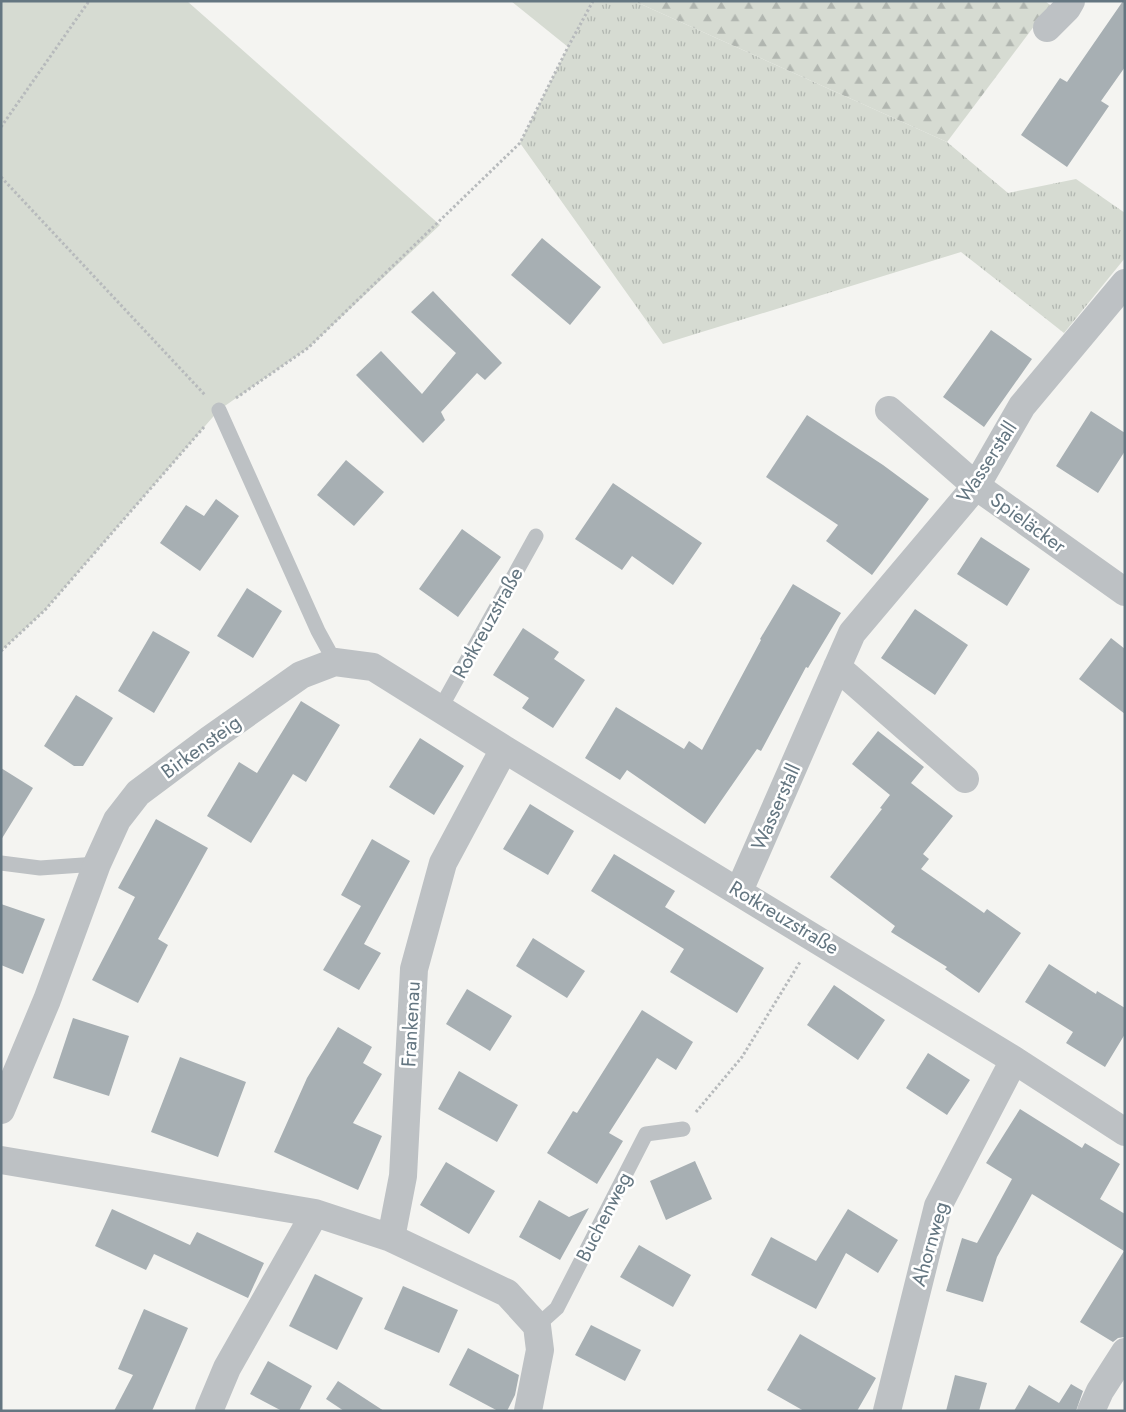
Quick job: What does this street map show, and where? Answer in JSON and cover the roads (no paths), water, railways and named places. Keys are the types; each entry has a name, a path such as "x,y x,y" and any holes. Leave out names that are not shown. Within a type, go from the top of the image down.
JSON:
{"street":[{"path":"1047,28 1067,8 1071,1"},
{"name":"Wasserstall","path":"739,891 852,633 976,486 1022,406 1125,283"},
{"name":"Spieläcker","path":"890,410 976,486 1125,592"},
{"name":"Rotkreuzstraße","path":"335,662 373,667 440,710 1014,1060 1125,1132"},
{"name":"Birkensteig","path":"1,1110 47,1000 97,864 117,820 138,793 209,740 301,675 335,662"},
{"path":"837,667 965,779"},
{"name":"Frankenau","path":"391,1238 403,1176 414,969 443,863 504,749"},
{"name":"Ahornweg","path":"887,1411 938,1206 1014,1060"},
{"path":"1,1160 315,1214 391,1238 507,1293 537,1326 540,1350 528,1411"},
{"path":"209,1411 227,1368 315,1214"},
{"path":"1091,1411 1100,1391 1125,1352"}],"lane":[{"path":"219,410 318,631 335,662"},
{"name":"Rotkreuzstraße","path":"440,710 536,536"},
{"path":"1,863 40,868 97,864"},
{"name":"Buchenweg","path":"537,1326 557,1308 646,1134 683,1129"}]}
